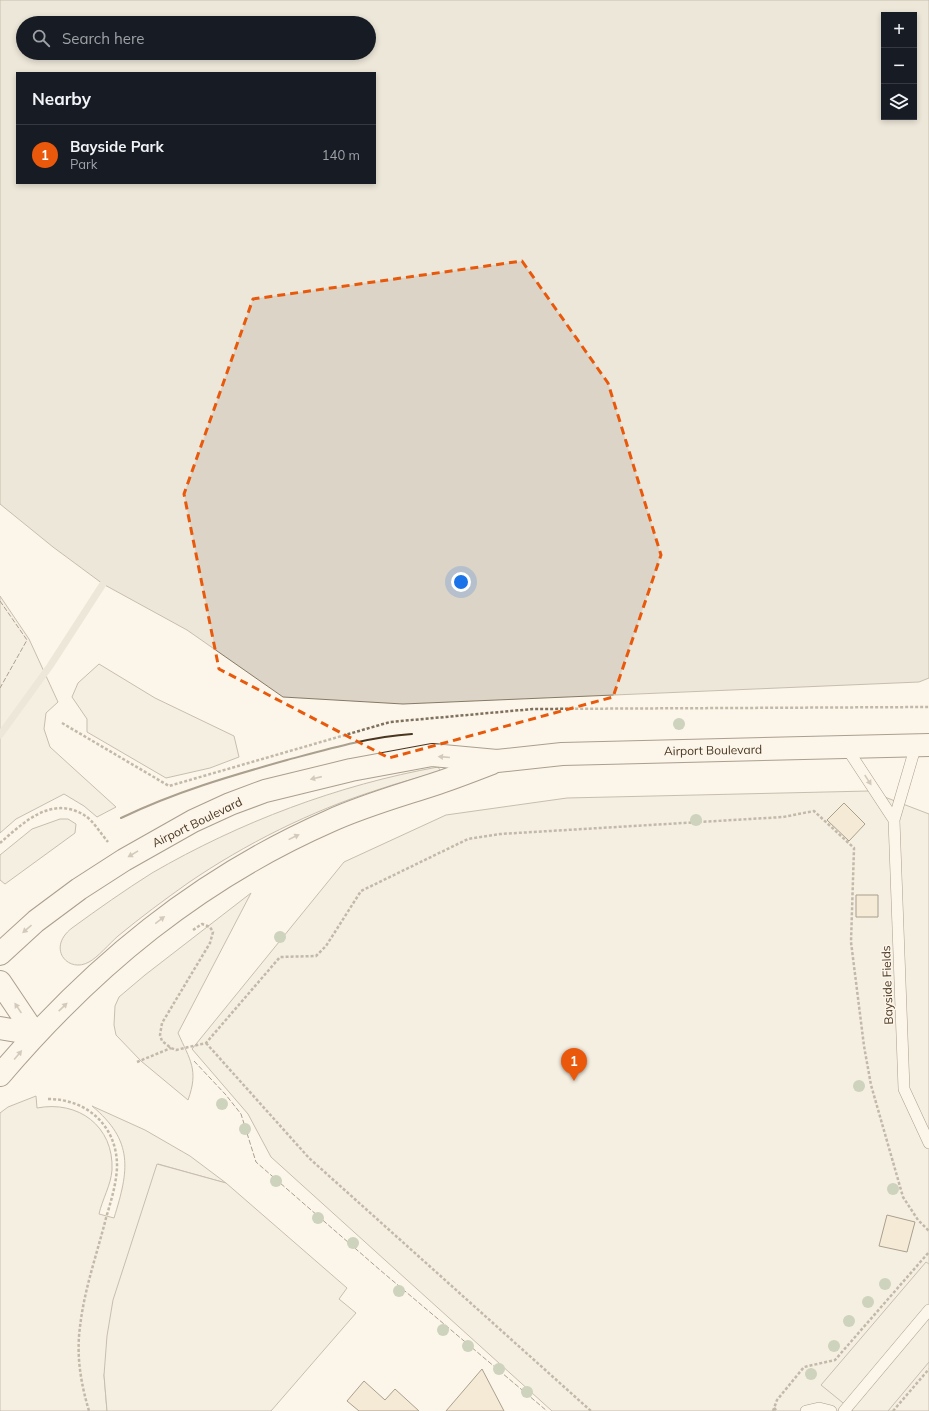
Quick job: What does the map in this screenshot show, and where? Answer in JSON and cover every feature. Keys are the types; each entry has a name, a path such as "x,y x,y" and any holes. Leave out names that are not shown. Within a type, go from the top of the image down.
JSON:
{"main road":[{"name":"Airport Boulevard","path":"0,954 52,909 124,860 182,827 223,806 266,791 351,770 432,756 497,761 562,754 922,745"},
{"name":"Airport Boulevard","path":"0,1075 35,1034 107,963 132,942 191,898 236,869 259,855 330,820 497,761"},
{"path":"0,982 35,1034"},
{"path":"0,1028 35,1034"}],"lane":[{"name":"Bayside Fields","path":"922,745 894,820 904,1089 929,1143"},
{"path":"846,747 894,820"},
{"path":"844,1411 929,1310"},
{"path":"806,1411 819,1408 831,1411"}],"path":[{"path":"62,723 169,786 390,722 533,709 929,707"},
{"path":"0,843 26,820 46,810 61,808 85,815 124,860"},
{"path":"193,930 202,924 210,927 213,932 210,943 162,1023 160,1035 162,1041 170,1048 176,1050 206,1043 280,957 316,956 326,946 361,890 468,839 500,834 783,817 814,811 854,848 851,942 868,1069 903,1197 918,1220 929,1231"},
{"path":"206,1043 308,1158 590,1411"},
{"path":"137,1062 170,1048"},
{"path":"48,1100 69,1102 92,1112 108,1130 113,1142 117,1166 114,1190 85,1300 80,1328 80,1374 89,1411"},
{"path":"777,1411 773,1410 778,1400 804,1367 835,1360 929,1252"},
{"path":"893,1411 929,1369"}],"highlighted area":[{"path":"522,261 608,383 661,555 613,697 389,758 219,669 184,494 253,299"}],"shaded area":[{"path":"0,0 929,0 929,678 919,682 403,704 283,697 187,630 103,584 53,547 0,504"},
{"path":"0,596 29,639 58,702 46,713 44,729 50,747 116,807 97,817 84,806 64,794 16,819 0,833"},
{"path":"99,664 155,698 234,736 239,757 210,768 166,778 87,732 87,719 72,697 78,683"},
{"path":"438,767 440,770 438,772 352,798 303,818 255,842 179,889 118,936 89,962 81,965 74,965 63,957 60,951 64,936 72,928 142,879 220,837 290,808 327,795 364,784"},
{"path":"869,791 929,814 929,1411 552,1411 271,1157 248,1114 192,1049 344,862 446,815 567,798"},
{"path":"60,819 68,819 76,824 75,833 5,884 0,880 0,855 32,829"},
{"path":"251,893 178,1033 192,1065 193,1081 188,1100 141,1061 116,1035 114,1025 115,1006 119,997 145,975"},
{"path":"36,1096 37,1108 66,1108 79,1112 91,1120 100,1129 107,1141 111,1154 112,1170 99,1214 114,1218 123,1185 125,1171 121,1144 115,1132 106,1119 92,1106 145,1130 190,1156 226,1183 158,1164 104,1375 107,1411 0,1411 0,1113 8,1107"},
{"path":"157,1164 226,1183 347,1288 339,1299 356,1313 271,1411 107,1411 104,1375 107,1336 113,1300"},
{"path":"926,1262 929,1264 929,1362 888,1411 853,1411 821,1385"}],"building":[{"path":"844,803 865,824 849,841 827,820"},
{"path":"856,895 878,895 878,917 856,917"},
{"path":"887,1215 915,1222 907,1252 879,1246"},
{"path":"482,1369 504,1411 446,1411"},
{"path":"364,1381 385,1400 395,1389 419,1411 359,1411 347,1401"}],"waterway":[{"path":"0,735 50,666 103,584"}],"fence":[{"path":"0,601 27,640 0,688"},
{"path":"194,1061 226,1095 241,1114 256,1162 380,1270 547,1411"}],"wall":[{"path":"121,818 182,792 266,766 349,744 412,734"}],"place":[{"name":"Bayside Park","path":"574,1081"}]}
